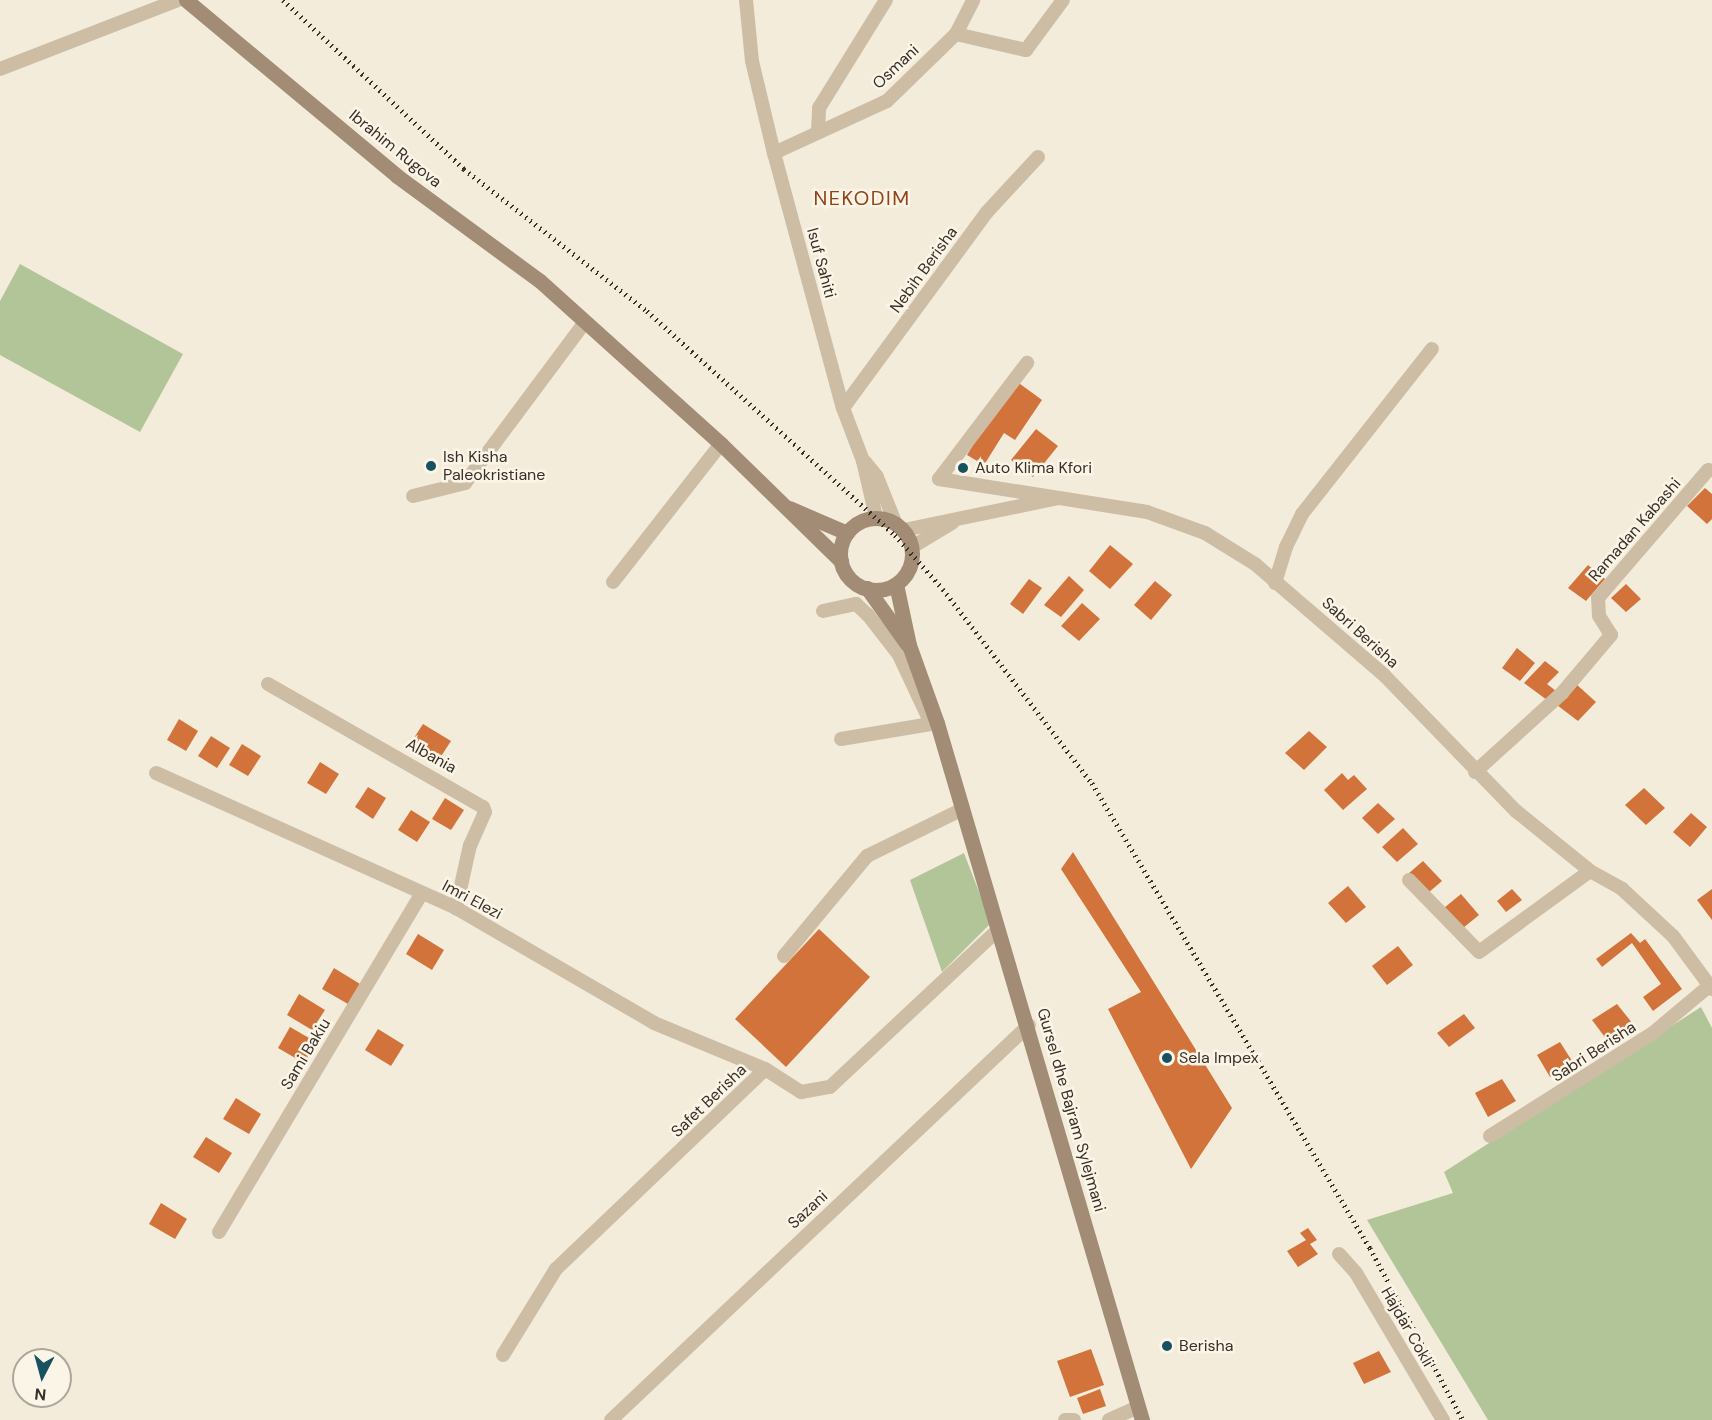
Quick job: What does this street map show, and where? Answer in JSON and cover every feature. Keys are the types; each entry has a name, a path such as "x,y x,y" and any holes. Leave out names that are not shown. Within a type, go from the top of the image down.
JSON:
{"street":[{"path":"0,69 178,0"},
{"name":"Ibrahim Rugova","path":"186,0 398,176 540,280 721,444 841,561"},
{"name":"Isuf Sahiti","path":"746,0 752,61 774,153 843,408 863,461 876,517"},
{"path":"818,130 819,108 886,0"},
{"name":"Osmani","path":"774,153 818,130 887,100 956,34 973,0"},
{"path":"956,34 1026,50 1063,0"},
{"name":"Nebih Berisha","path":"843,408 987,212 1038,157"},
{"path":"413,496 465,483 585,322"},
{"path":"1275,583 1286,547 1302,514 1432,349"},
{"name":"Sabri Berisha","path":"1027,363 939,479 1063,496 1176,520 1255,564 1384,675 1475,772 1590,871 1622,889 1673,936 1711,987 1634,1045 1490,1136"},
{"path":"613,582 721,444"},
{"name":"Isuf Sahiti","path":"863,461 877,477 899,526"},
{"name":"Ramadan Kabashi","path":"1475,772 1562,693 1611,635 1599,616 1598,598 1708,470"},
{"name":"Sabri Berisha","path":"899,526 952,523 1063,496"},
{"name":"Ibrahim Rugova","path":"786,507 847,533"},
{"path":"876,517 899,526 912,547 910,568 896,584 867,588 850,578 841,561 847,533 854,525 876,517"},
{"name":"Sabri Berisha","path":"912,547 952,523"},
{"name":"Gursel dhe Bajram Sylejmani","path":"896,584 909,645 1029,1025 1140,1414"},
{"name":"Gursel dhe Bajram Sylejmani","path":"867,588 909,645"},
{"path":"823,611 856,604 898,655 934,723 841,739"},
{"name":"Albania","path":"268,684 483,807 485,812 470,845 456,908"},
{"name":"Imri Elezi","path":"156,773 456,908 654,1023 765,1070"},
{"path":"784,956 867,856 961,810"},
{"path":"1409,880 1479,952 1590,871"},
{"name":"Sami Bakiu","path":"219,1232 422,893"},
{"name":"Safet Berisha","path":"503,1355 556,1269 765,1070 801,1092 830,1086 998,930"},
{"name":"Sazani","path":"611,1420 1029,1025"},
{"name":"Hajdar Cokli","path":"1339,1254 1356,1273 1443,1420"},
{"path":"1109,1420 1140,1414"},
{"path":"1065,1420 1074,1420"}],"green space":[{"path":"20,264 183,354 140,432 0,355 0,301"},
{"path":"964,853 991,923 942,972 910,880"},
{"path":"1701,1007 1712,1028 1712,1420 1488,1420 1367,1220 1453,1193 1444,1172"}],"building":[{"path":"1016,381 1042,400 1015,440 1004,433 984,465 967,455 973,445 968,443"},
{"path":"1036,429 1058,446 1033,477 1011,460"},
{"path":"1705,488 1712,494 1712,519 1707,524 1687,506"},
{"path":"1110,545 1133,564 1110,589 1089,571"},
{"path":"1588,565 1605,579 1586,601 1568,588"},
{"path":"1069,576 1084,590 1061,617 1044,605"},
{"path":"1029,579 1042,588 1023,614 1010,604"},
{"path":"1155,581 1172,595 1151,620 1134,605"},
{"path":"1626,584 1641,599 1626,612 1611,598"},
{"path":"1082,603 1100,619 1079,641 1061,626"},
{"path":"1517,648 1535,663 1520,681 1502,668"},
{"path":"1545,661 1559,672 1547,684 1556,691 1547,700 1524,683"},
{"path":"1576,684 1596,702 1578,721 1557,705"},
{"path":"179,719 198,731 186,751 167,740"},
{"path":"423,724 451,741 438,761 410,744"},
{"path":"1309,731 1327,747 1304,770 1285,753"},
{"path":"211,736 230,748 217,768 198,756"},
{"path":"242,744 261,756 248,776 229,765"},
{"path":"320,762 339,774 326,794 307,783"},
{"path":"1342,773 1348,780 1354,775 1367,789 1343,810 1324,790"},
{"path":"368,787 386,798 373,819 355,807"},
{"path":"1644,788 1665,808 1646,825 1625,805"},
{"path":"445,798 464,810 451,830 432,819"},
{"path":"1378,803 1395,819 1378,834 1362,818"},
{"path":"411,810 430,822 417,842 398,830"},
{"path":"1691,813 1707,827 1690,847 1673,832"},
{"path":"1403,828 1418,844 1397,862 1382,847"},
{"name":"Sela Impex","path":"1073,852 1232,1108 1191,1169 1108,1009 1141,992 1061,869"},
{"path":"1423,861 1442,881 1428,893 1408,874"},
{"path":"1348,886 1366,907 1346,923 1328,903"},
{"path":"1512,889 1522,900 1506,912 1497,901"},
{"path":"1712,889 1712,920 1697,900"},
{"path":"1461,894 1479,915 1463,928 1444,908"},
{"path":"819,929 870,977 786,1067 735,1019"},
{"path":"1631,933 1640,943 1645,939 1682,989 1653,1011 1643,997 1661,984 1632,943 1602,967 1596,959"},
{"path":"418,934 444,950 432,970 406,954"},
{"path":"1398,946 1413,965 1387,985 1372,966"},
{"path":"334,968 360,984 348,1004 322,989"},
{"path":"299,994 325,1010 312,1030 287,1015"},
{"path":"1617,1004 1633,1024 1607,1040 1592,1020"},
{"path":"1464,1014 1475,1028 1449,1047 1437,1033"},
{"path":"290,1027 316,1042 304,1063 278,1048"},
{"path":"378,1029 404,1045 391,1066 365,1050"},
{"path":"1560,1042 1574,1064 1550,1077 1537,1055"},
{"path":"1502,1079 1516,1101 1488,1117 1475,1093"},
{"path":"236,1098 261,1114 249,1134 223,1119"},
{"path":"206,1137 232,1153 219,1173 193,1157"},
{"path":"161,1203 187,1219 175,1239 149,1224"},
{"path":"1308,1228 1317,1240 1310,1244 1318,1254 1298,1267 1287,1251 1306,1240 1300,1233"},
{"path":"1091,1349 1104,1385 1070,1397 1057,1361"},
{"path":"1379,1351 1391,1372 1364,1384 1353,1363"},
{"path":"1100,1389 1106,1406 1083,1414 1077,1398"}],"railway":[{"path":"283,0 464,169 647,311 895,535 943,589 1092,783 1370,1248 1463,1420"}],"place":[{"name":"Ish Kisha Paleokristiane","path":"431,466"},
{"name":"Auto Klima Kfori","path":"963,468"},
{"name":"Sela Impex","path":"1167,1058"},
{"name":"Berisha","path":"1167,1346"}],"district":[{"name":"NEKODIM","path":"862,198"}]}
